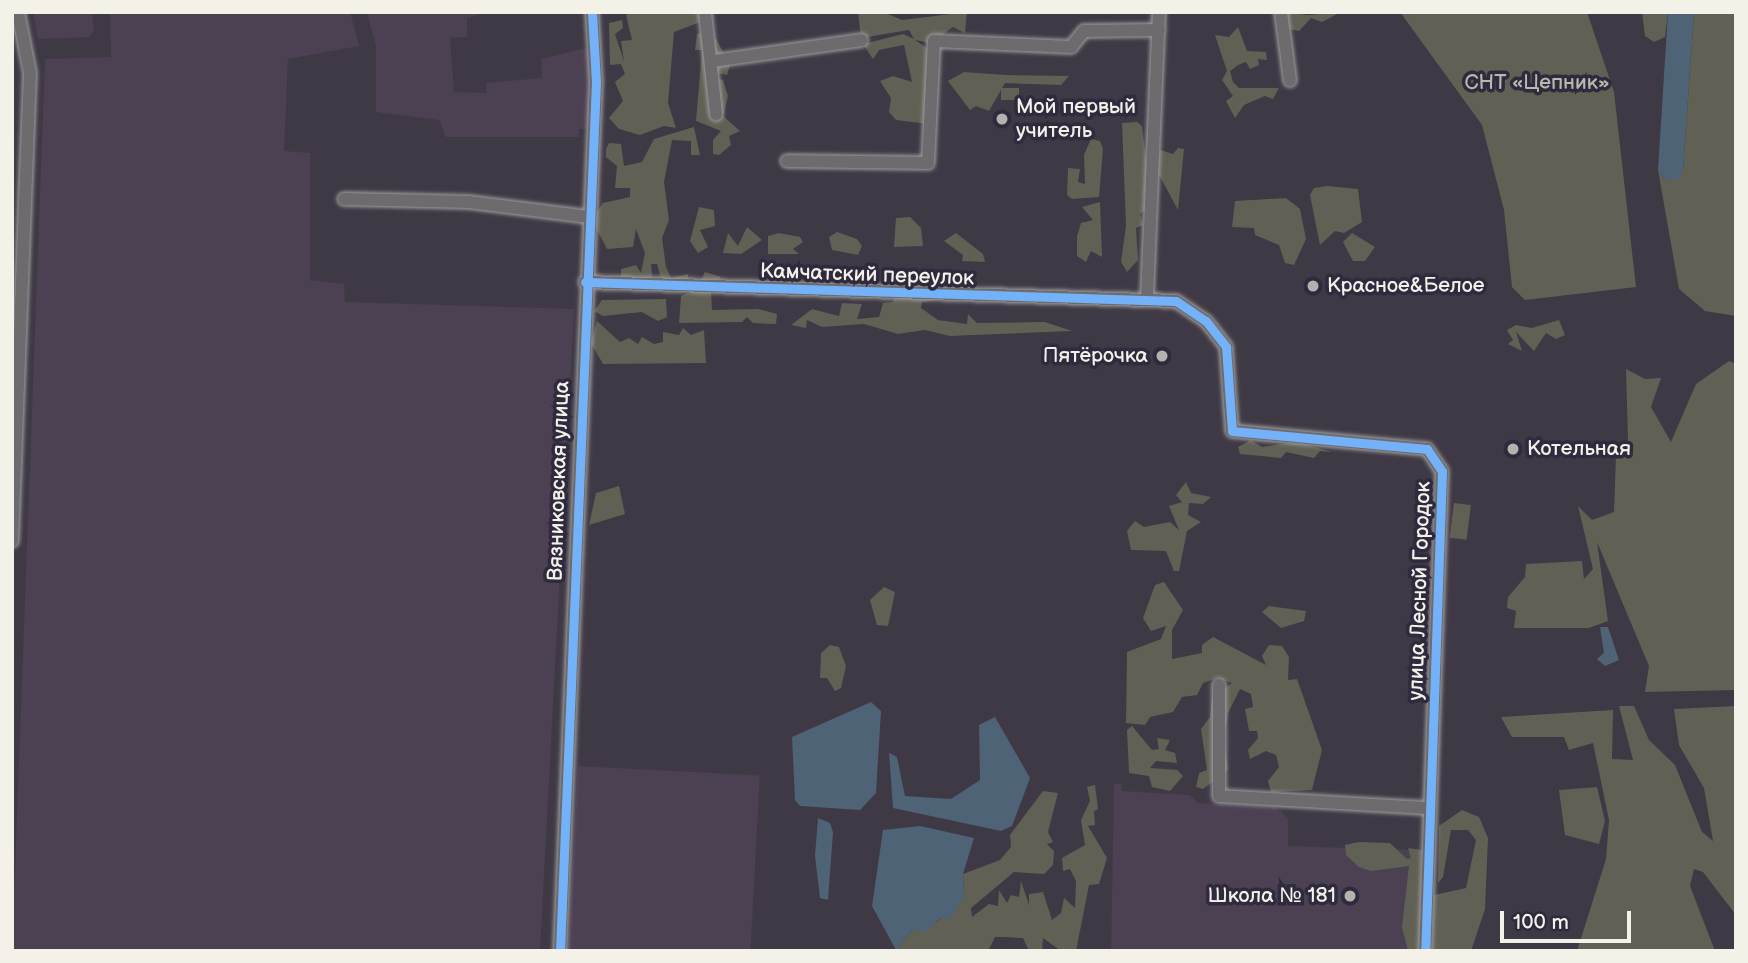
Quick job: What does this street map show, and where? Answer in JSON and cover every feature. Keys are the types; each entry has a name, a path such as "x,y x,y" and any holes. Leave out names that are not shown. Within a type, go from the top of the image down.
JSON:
{"street":[{"path":"12,541 30,73 18,12"},
{"name":"Вязниковская улица","path":"560,951 585,282 596,82 592,12"},
{"path":"705,12 713,61 716,114"},
{"path":"1147,297 1160,12"},
{"path":"1281,12 1290,80"},
{"path":"787,161 928,163 934,41 1071,47 1084,31 1159,30"},
{"path":"713,61 862,40"},
{"path":"344,199 469,202 589,217"},
{"name":"Камчатский переулок","path":"585,282 1053,300 1147,297"},
{"name":"улица Лесной Городок","path":"1147,297 1176,301 1220,336 1226,347 1232,431 1415,445 1439,464 1425,951"},
{"path":"1220,685 1219,796 1429,808"}],"shaded area":[{"path":"33,12 92,12 94,31 89,37 38,39"},
{"path":"110,12 350,12 359,46 288,59 284,151 310,153 310,280 344,284 345,302 574,309 540,951 12,951 45,59 111,57"},
{"path":"489,12 467,18 467,37 450,38 454,92 486,93 486,83 542,78 541,59 590,47 590,129 579,129 579,137 446,137 439,120 376,112 376,46 367,13"},
{"path":"578,766 760,776 751,951 568,951"},
{"path":"1114,784 1121,784 1122,791 1190,795 1197,803 1275,807 1288,818 1288,846 1416,850 1412,951 1111,951"}],"green space":[{"path":"634,12 701,12 703,21 674,32 668,103 676,128 664,126 640,135 619,129 609,118 623,101 615,82 625,74 621,64 610,65 609,23 622,20 623,28 615,34 624,61 621,41 632,40 626,15"},
{"path":"858,12 883,12 902,20 967,12 965,33 953,27 931,43 915,40 927,48 928,124 896,120 889,112 891,98 880,81 893,76 912,82 904,45 879,50 873,59 863,44 903,34 914,39 909,30 861,38"},
{"path":"1279,12 1309,15 1341,12 1322,22 1311,18 1299,31 1289,29"},
{"name":"СНТ «Цепник»","path":"1400,12 1587,12 1614,92 1636,287 1525,300 1512,287 1504,210 1482,125"},
{"path":"1642,12 1668,12 1665,37 1654,42 1645,36"},
{"path":"1694,12 1736,12 1736,316 1705,311 1679,289 1658,170 1665,180 1676,180 1683,171"},
{"path":"1238,27 1247,51 1266,52 1267,60 1258,59 1259,65 1250,69 1246,62 1238,65 1230,71 1233,82 1239,88 1279,88 1273,99 1265,96 1244,105 1235,118 1226,101 1233,96 1222,80 1227,71 1215,35 1229,37"},
{"path":"704,31 709,41 716,39 730,65 727,75 718,73 717,79 723,80 728,96 723,116 740,131 729,136 731,145 719,155 713,154 713,140 721,131 696,121 702,50 695,50 697,34"},
{"path":"964,72 1069,76 1061,85 1005,83 1002,88 1019,88 1019,100 1001,100 1001,90 989,111 976,106 970,110 948,81"},
{"path":"1137,122 1142,126 1147,168 1145,210 1140,214 1143,225 1136,228 1138,260 1127,272 1121,262 1126,226 1122,123"},
{"path":"694,127 700,155 691,155 691,141 672,140 664,182 669,220 662,238 666,267 671,278 688,274 688,282 663,286 657,264 651,264 653,283 621,286 621,269 636,265 641,273 645,253 636,229 633,247 607,249 592,220 603,203 630,197 630,188 615,188 617,166 606,157 606,149 609,143 621,144 624,166 642,162 654,139"},
{"path":"1091,139 1100,141 1103,149 1099,197 1072,199 1067,195 1068,168 1080,169 1078,182 1085,184 1084,155"},
{"path":"1178,148 1184,149 1178,210 1158,173 1160,150 1173,154"},
{"path":"1327,186 1358,189 1362,222 1344,233 1335,231 1320,245 1310,195 1314,188"},
{"path":"1286,198 1300,209 1306,239 1294,265 1285,263 1279,245 1255,235 1254,228 1232,227 1235,201"},
{"path":"1100,202 1102,257 1091,251 1086,262 1077,256 1077,236 1081,223 1093,220 1082,207"},
{"path":"699,207 714,210 715,226 700,230 708,247 698,253 690,241"},
{"path":"910,217 921,228 923,246 894,247 896,218"},
{"path":"747,227 762,240 741,254 723,253 728,233 738,246"},
{"path":"837,232 857,239 862,246 858,255 832,250 829,237"},
{"path":"779,233 800,237 803,242 793,249 799,254 768,254 768,236"},
{"path":"956,233 983,254 985,262 962,261 963,255 944,241"},
{"path":"1352,233 1375,247 1365,261 1353,261 1343,242"},
{"path":"705,272 721,277 711,291 712,310 758,309 777,314 776,324 753,323 747,317 742,322 679,323 681,296 707,285 701,280"},
{"path":"896,290 951,298 922,302 921,308 938,320 967,324 968,314 977,323 1045,322 1072,331 950,336 925,330 898,334 864,324 822,327 807,320 806,328 791,325 812,309 839,316 842,303 862,304 857,319 879,317 883,303 893,302"},
{"path":"666,299 667,317 658,321 642,312 603,316 594,311 602,300"},
{"path":"1559,320 1565,335 1556,339 1546,333 1534,351 1516,332 1522,351 1508,344 1513,340 1507,330 1516,325 1532,328"},
{"path":"597,321 620,342 629,338 638,344 642,337 654,344 663,342 663,332 679,335 683,328 691,335 704,330 706,363 603,364 591,343"},
{"path":"1729,361 1736,364 1736,690 1645,692 1649,666 1597,542 1608,621 1589,628 1514,628 1516,611 1507,608 1508,597 1525,577 1526,564 1582,561 1584,579 1593,569 1578,506 1592,520 1614,512 1616,455 1628,441 1626,369 1645,379 1661,378 1651,407 1671,442 1696,384"},
{"path":"1251,440 1262,447 1297,442 1332,452 1320,451 1314,458 1286,452 1281,458 1240,454 1238,447"},
{"path":"1186,482 1191,493 1211,497 1203,504 1189,503 1188,515 1201,522 1187,531 1179,571 1174,571 1166,551 1131,550 1127,531 1135,521 1144,527 1170,522 1179,530 1169,506 1182,502 1176,495"},
{"path":"619,486 625,514 589,525 596,493"},
{"path":"1454,503 1471,505 1467,540 1450,538"},
{"path":"1164,582 1183,610 1172,630 1172,659 1202,653 1202,645 1213,637 1266,665 1262,656 1269,645 1282,646 1289,657 1288,680 1297,679 1322,750 1312,790 1271,792 1268,781 1279,767 1276,755 1266,751 1250,759 1248,750 1258,738 1257,731 1249,731 1245,709 1253,707 1251,694 1240,689 1228,713 1224,739 1228,770 1203,789 1196,787 1199,773 1207,770 1201,729 1210,717 1212,697 1232,683 1217,678 1203,683 1197,695 1182,697 1173,712 1150,717 1145,725 1126,723 1127,652 1161,639 1166,626 1151,631 1143,618 1155,585"},
{"path":"884,587 895,592 888,626 877,625 870,600"},
{"path":"1269,606 1306,611 1304,621 1281,628 1262,612"},
{"path":"830,645 839,647 846,666 841,688 835,691 827,678 820,678 821,653"},
{"path":"1619,706 1634,706 1649,740 1675,765 1702,832 1713,841 1704,788 1679,745 1674,709 1736,706 1736,915 1703,872 1694,869 1690,886 1715,951 1577,951 1606,859 1609,820 1593,743 1569,750 1564,737 1512,737 1501,717 1613,710 1612,759 1633,760"},
{"path":"1132,726 1152,750 1159,749 1157,738 1170,740 1165,750 1175,753 1177,763 1156,761 1150,768 1177,770 1183,776 1170,791 1152,787 1149,776 1129,773 1127,730"},
{"path":"1095,785 1098,809 1094,811 1095,825 1088,826 1107,858 1099,884 1089,885 1076,951 1061,951 1043,938 1042,951 1029,951 1023,938 1002,937 995,937 988,951 896,950 913,929 936,923 964,896 963,874 1000,860 1011,847 1010,835 1043,791 1058,793 1048,832 1053,842 1047,844 1054,851 1053,865 1044,874 1014,872 971,908 972,917 989,904 998,906 999,890 1007,903 1011,895 1019,897 1021,881 1029,905 1029,894 1043,892 1052,920 1061,913 1064,898 1075,908 1076,881 1070,869 1063,871 1062,858 1085,845 1081,820 1090,801 1087,787"},
{"path":"1597,787 1605,821 1599,844 1565,835 1559,790"},
{"path":"1462,810 1479,817 1488,838 1485,909 1471,951 1432,951 1434,895 1466,888 1476,840 1468,830 1451,830 1443,877 1438,883 1439,826"},
{"path":"1359,842 1390,843 1407,859 1411,858 1408,848 1422,850 1419,951 1408,951 1402,927 1409,866 1371,871 1359,867 1346,855 1345,845"}],"water":[{"path":"1668,12 1694,12 1683,171 1677,180 1665,180 1658,170"},
{"path":"1600,627 1608,627 1619,660 1605,666 1597,659 1604,653"},
{"path":"871,702 881,711 876,793 860,810 800,806 795,800 792,737"},
{"path":"995,717 1030,778 1012,826 1001,831 893,808 889,753 897,757 905,796 951,799 980,780 979,725"},
{"path":"818,818 830,823 833,832 828,900 820,898 815,856"},
{"path":"920,826 974,838 963,874 964,896 949,920 942,917 925,932 913,929 896,950 872,906 883,830"}],"cycle path":[{"path":"560,951 596,82 592,12"},
{"path":"585,282 1176,301 1206,321 1226,347 1232,431 1427,449 1442,471 1425,951"}],"place":[{"name":"Мой первый учитель","path":"1002,119"},
{"name":"Красное&Белое","path":"1313,286"},
{"name":"Пятёрочка","path":"1162,356"},
{"name":"Котельная","path":"1513,449"},
{"name":"Школа № 181","path":"1350,896"}]}
